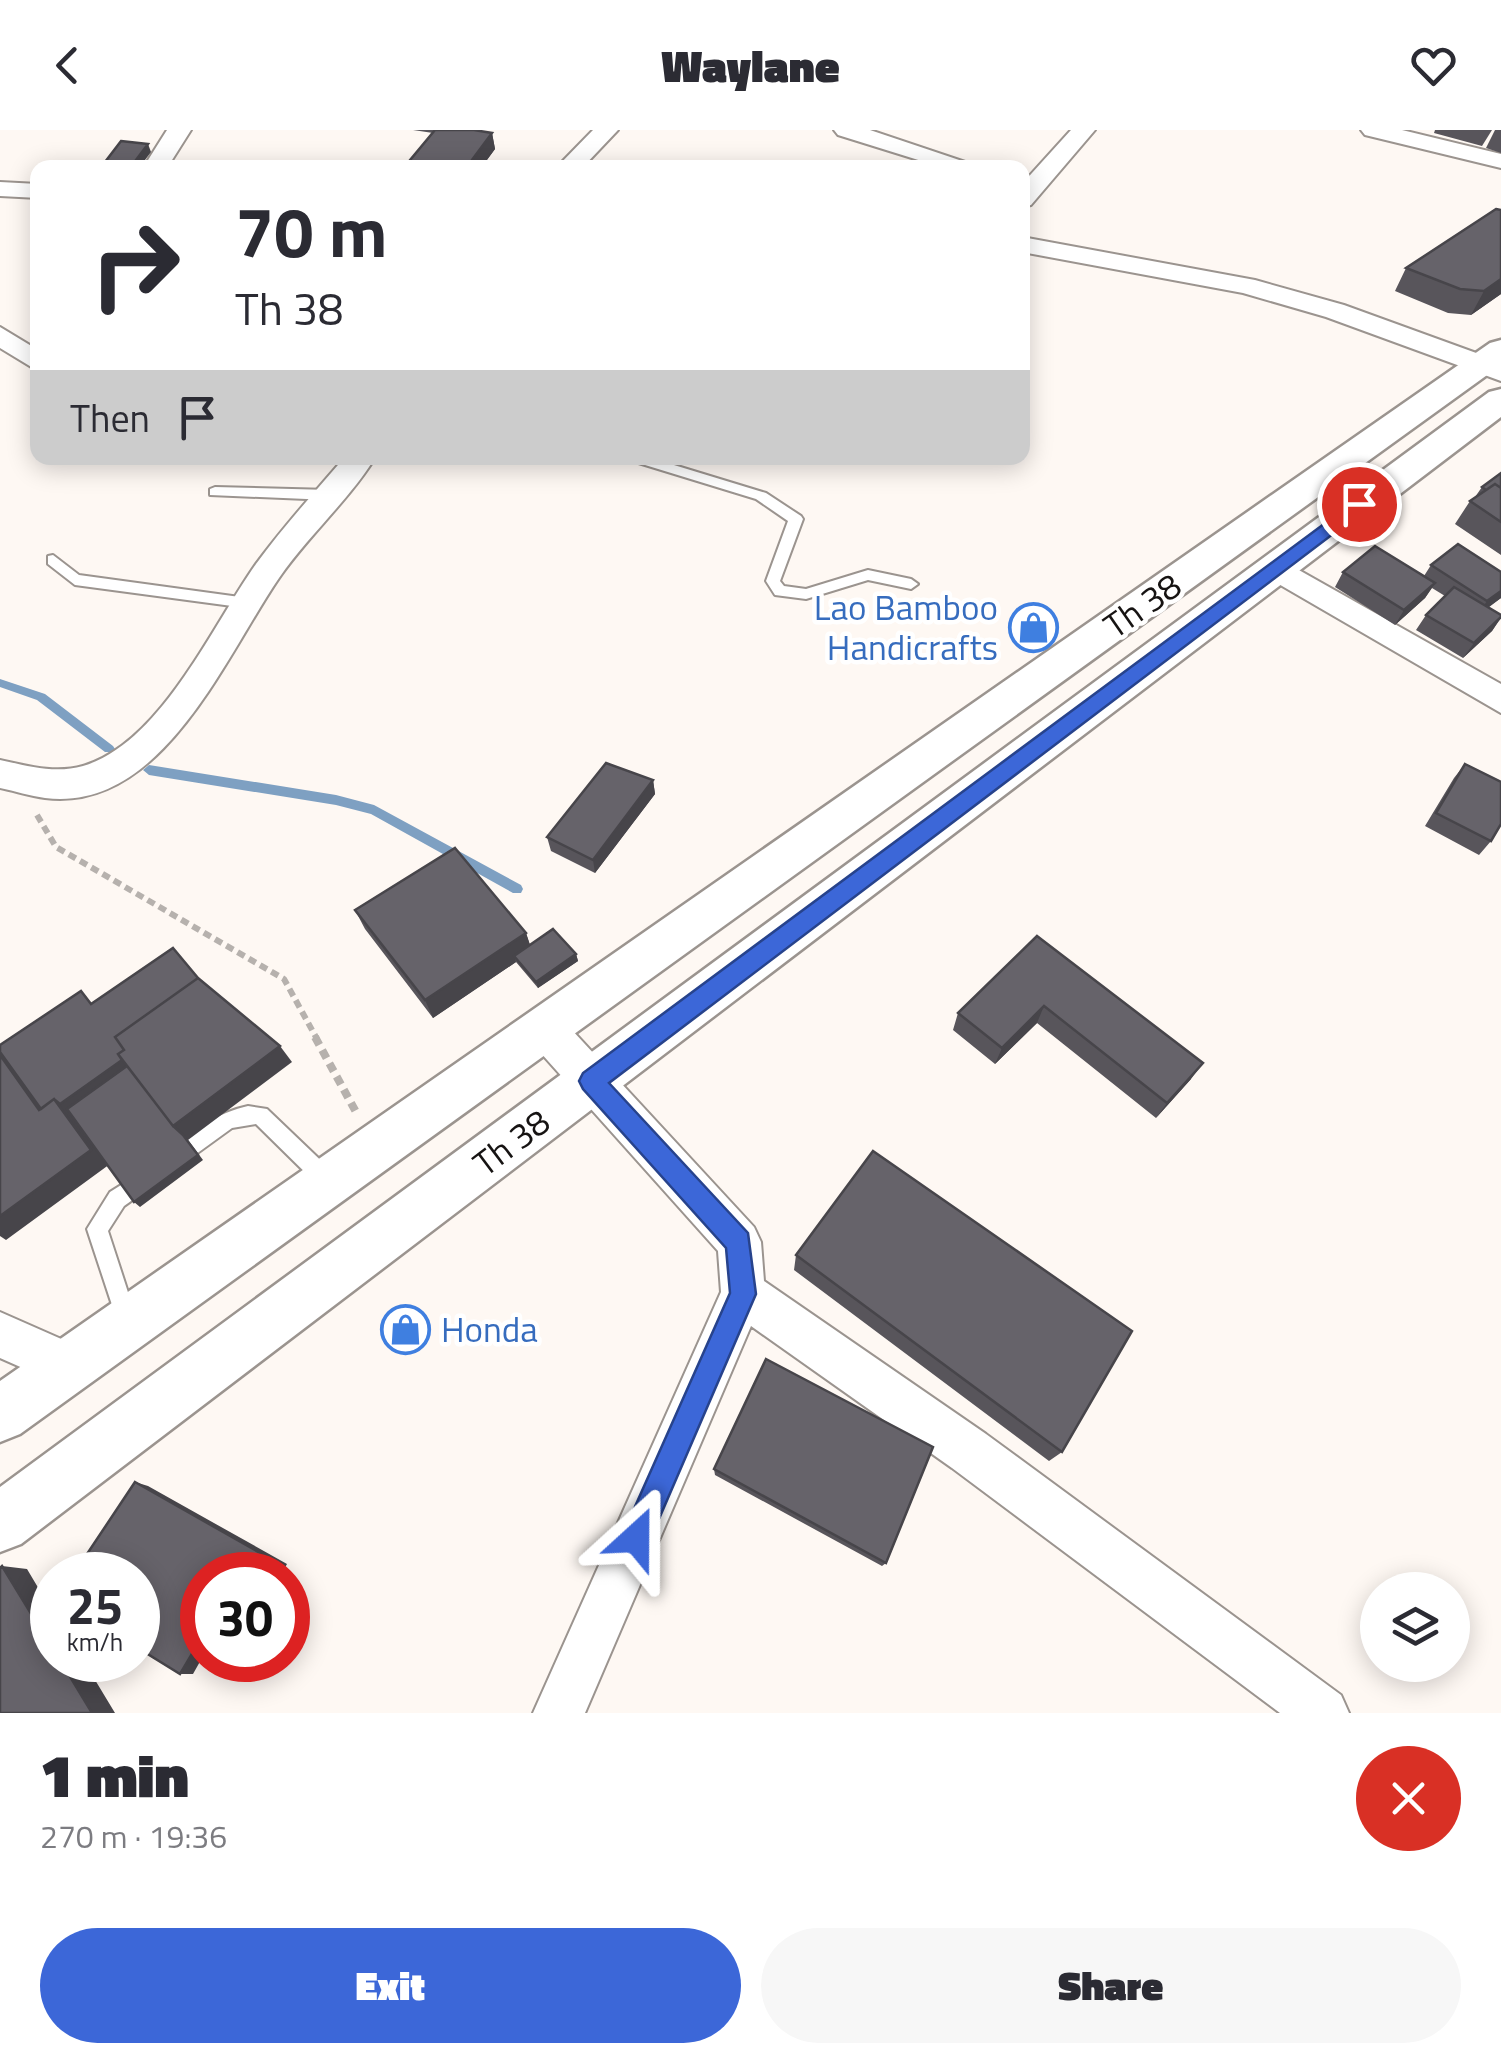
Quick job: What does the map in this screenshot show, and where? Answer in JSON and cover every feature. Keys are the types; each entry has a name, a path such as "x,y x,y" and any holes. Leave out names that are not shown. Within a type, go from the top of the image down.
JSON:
{"street":[{"path":"160,160 179,130"},
{"path":"576,160 606,130"},
{"path":"846,130 945,160"},
{"path":"1030,186 1084,130"},
{"path":"1372,130 1501,161"},
{"path":"0,189 30,191"},
{"path":"1030,246 1246,286 1335,311 1496,371"},
{"path":"0,335 30,357"},
{"name":"Th 38","path":"0,1523 1274,567 1496,371"},
{"name":"Th 38","path":"0,1414 545,1029 1496,371"},
{"path":"9,778 62,786 129,763 171,721 247,603 354,465"},
{"path":"1274,567 1501,700"},
{"path":"545,1029 739,1242 743,1294 559,1713"},
{"path":"743,1294 969,1451 1323,1713"},
{"path":"0,1335 68,1365"}],"lane":[{"path":"660,465 761,496 796,519 775,571 774,581 780,591 806,594 868,575 911,584"},
{"path":"215,492 330,495"},
{"path":"53,560 75,580 247,603"},
{"path":"127,1323 97,1229 104,1213 117,1198 233,1116 260,1115 328,1182"}],"path":[{"path":"9,778 56,847 284,979 375,1149"}],"building":[{"path":"435,130 492,133 472,160 410,160"},
{"path":"121,141 148,144 136,160 107,160"},
{"path":"1496,209 1501,210 1501,279 1484,291 1460,289 1406,268"},
{"path":"1501,473 1501,488 1495,484 1486,490 1482,487"},
{"path":"1495,484 1501,488 1501,522 1470,501"},
{"path":"1458,544 1501,572 1501,591 1487,601 1431,565"},
{"path":"1375,546 1435,583 1404,610 1343,572"},
{"path":"1454,587 1501,615 1474,643 1426,615"},
{"path":"606,763 653,780 593,860 547,837"},
{"path":"1465,764 1501,782 1501,824 1491,841 1436,813"},
{"path":"455,848 526,933 425,1000 355,910"},
{"path":"553,929 576,954 536,982 514,956"},
{"path":"1037,936 1203,1063 1167,1103 1044,1006 1002,1048 958,1013"},
{"path":"173,948 198,978 115,1037 124,1050 118,1054 122,1060 60,1104 54,1099 41,1109 0,1052 0,1045 81,991 91,1004"},
{"path":"198,978 280,1046 173,1126 118,1054 124,1050 115,1037"},
{"path":"0,1055 39,1110 54,1099 91,1150 0,1216"},
{"path":"127,1066 198,1155 134,1202 67,1109"},
{"path":"873,1151 1132,1331 1062,1452 796,1255"},
{"path":"766,1359 933,1447 886,1563 714,1469"},
{"path":"135,1482 258,1552 180,1552 180,1674 160,1662 160,1552 88,1552"},
{"path":"0,1568 30,1612 30,1682 73,1682 92,1713 0,1713"}],"waterway":[{"path":"0,683 41,697 109,749"},
{"path":"149,770 336,800 374,810 517,889"}],"place":[{"name":"Lao Bamboo Handicrafts","path":"1033,627"},
{"name":"Honda","path":"406,1329"}],"route":[{"path":"636,1538 743,1294 739,1242 592,1081 1359,504"}]}
